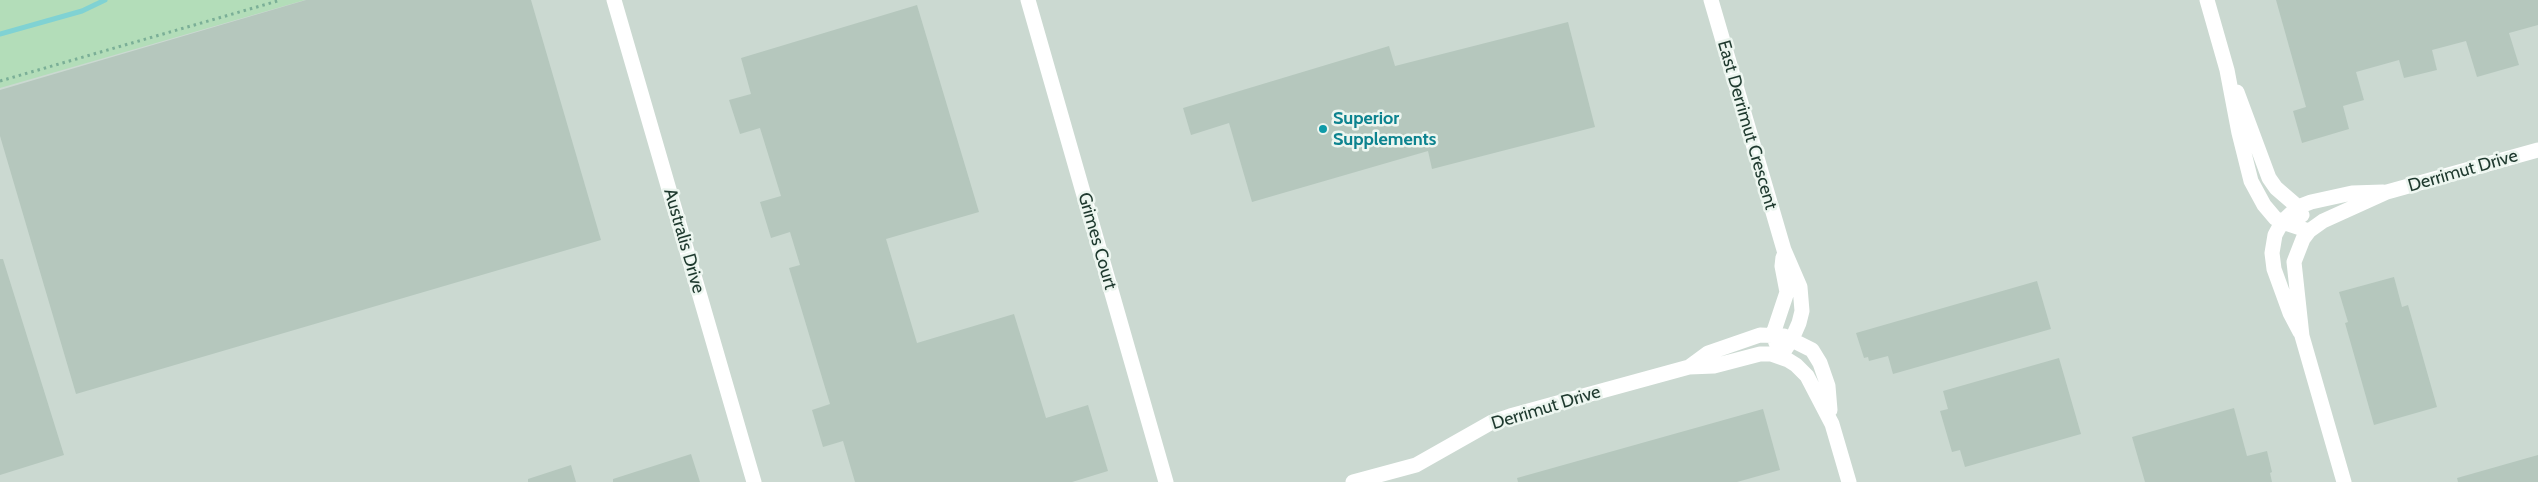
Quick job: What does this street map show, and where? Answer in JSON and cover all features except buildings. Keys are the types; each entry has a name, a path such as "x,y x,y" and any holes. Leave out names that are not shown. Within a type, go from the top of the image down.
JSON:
{"street":[{"name":"Australis Drive","path":"614,0 754,482"},
{"name":"Grimes Court","path":"1028,0 1166,482"},
{"name":"East Derrimut Crescent","path":"1711,0 1784,250 1800,287 1802,297 1802,311 1792,339 1780,357"},
{"path":"2207,0 2227,70 2239,133 2251,181 2264,205 2282,222 2309,231"},
{"path":"2227,70 2244,106 2269,178 2276,188 2298,207 2309,231"},
{"name":"Derrimut Drive","path":"2344,482 2302,336 2294,262 2298,249 2309,231 2323,221 2387,192 2538,150"},
{"name":"Derrimut Drive","path":"2302,336 2290,313 2274,269 2272,252 2275,235 2282,222 2298,207 2310,202 2352,193 2387,192"},
{"name":"East Derrimut Crescent","path":"1773,334 1787,292 1782,266 1784,250"},
{"path":"1773,334 1780,357"},
{"name":"Derrimut Drive","path":"1689,367 1708,352 1760,335 1773,334 1792,339 1812,350 1820,363 1828,386 1832,424 1849,482"},
{"name":"Derrimut Drive","path":"1353,482 1416,465 1492,422 1510,416 1689,367 1714,366 1760,354 1780,357 1796,364 1807,376 1832,424"}],"path":[{"path":"0,81 280,0"}],"shaded area":[{"path":"0,0 2538,0 2538,482 0,482"}],"green space":[{"path":"0,0 305,0 0,88"}],"waterway":[{"path":"0,34 82,11 105,0"}],"place":[{"name":"Superior Supplements","path":"1323,129"}]}
